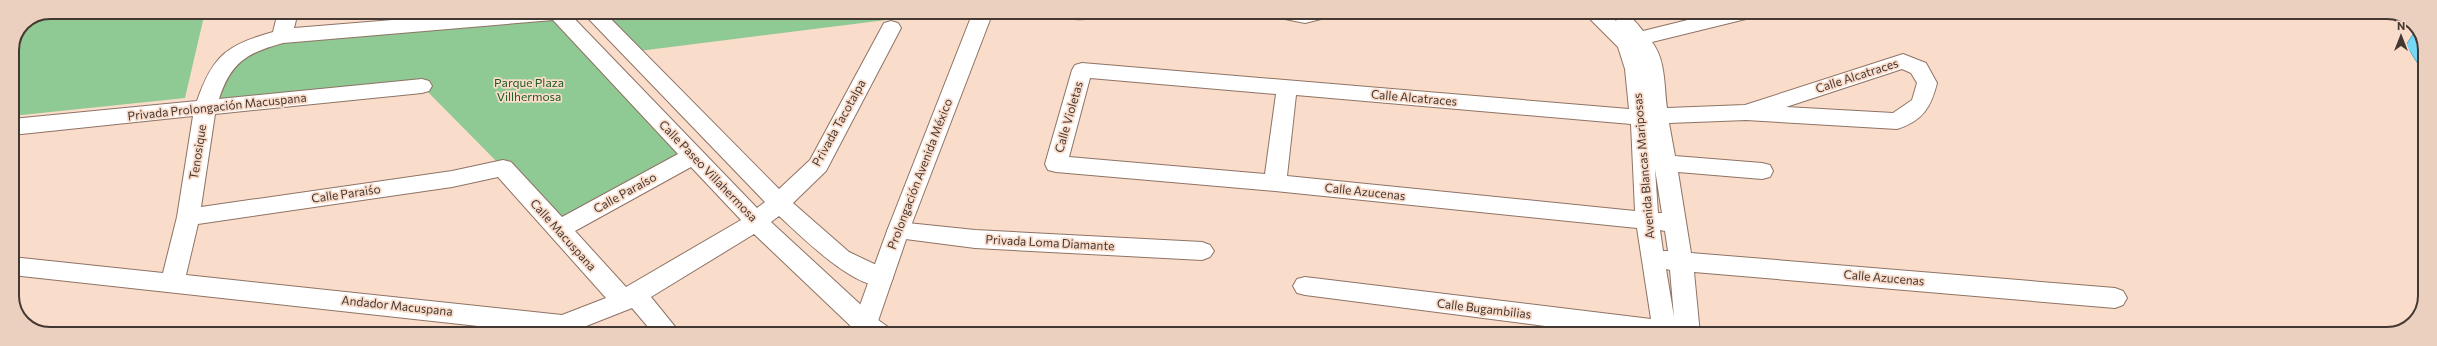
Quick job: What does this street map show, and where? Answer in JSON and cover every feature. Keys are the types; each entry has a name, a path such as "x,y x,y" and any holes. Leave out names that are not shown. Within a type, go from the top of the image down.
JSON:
{"street":[{"path":"282,36 286,19"},
{"name":"Tenosique","path":"172,282 188,217 205,108 218,75 234,55 255,44 282,36 477,19"},
{"name":"Calle Paseo Villahermosa","path":"563,19 692,156 862,327"},
{"path":"598,19 678,98 779,203 841,258 881,278"},
{"name":"Prolongación Avenida México","path":"867,327 881,278 898,231 980,19"},
{"name":"Avenida Blancas Mariposas","path":"1602,19 1627,45 1650,123 1665,163 1673,223 1681,261 1676,327"},
{"name":"Avenida Blancas Mariposas","path":"1621,19 1647,50 1653,72 1647,222 1653,259 1674,327"},
{"path":"1638,38 1718,19"},
{"path":"582,39 606,28"},
{"name":"Privada Tacotalpa","path":"756,222 779,203 818,165 891,28"},
{"name":"Calle Alcatraces","path":"1080,76 1650,123 1746,112 1897,121 1921,104 1927,83 1919,68 1903,61 1746,112"},
{"name":"Calle Violetas","path":"1056,164 1080,76"},
{"name":"Privada Prolongación Macuspana","path":"19,126 422,86"},
{"path":"1275,183 1286,93"},
{"name":"Calle Paraíso","path":"558,230 692,156"},
{"path":"1665,163 1762,171"},
{"name":"Calle Azucenas","path":"1056,164 1275,183 1647,222 1673,223"},
{"name":"Calle Paraiśo","path":"188,217 452,179 503,168"},
{"name":"Calle Macuspana","path":"503,168 558,230 661,327"},
{"name":"Andador Macuspana","path":"19,267 564,325 629,297 756,222"},
{"name":"Privada Loma Diamante","path":"898,231 975,239 1202,252"},
{"name":"Calle Azucenas","path":"1653,259 2115,298"},
{"name":"Calle Bugambilias","path":"1305,286 1629,327"}],"green space":[{"path":"50,19 203,19 185,98 19,115 19,50 21,38 33,24 38,21"},
{"name":"Parque Plaza Villhermosa","path":"499,19 564,19 692,156 558,230 503,168 422,86 205,108 218,75 255,44"},
{"path":"599,19 894,19 631,52"}],"water":[{"path":"2413,34 2418,48 2418,64 2406,45"}]}
